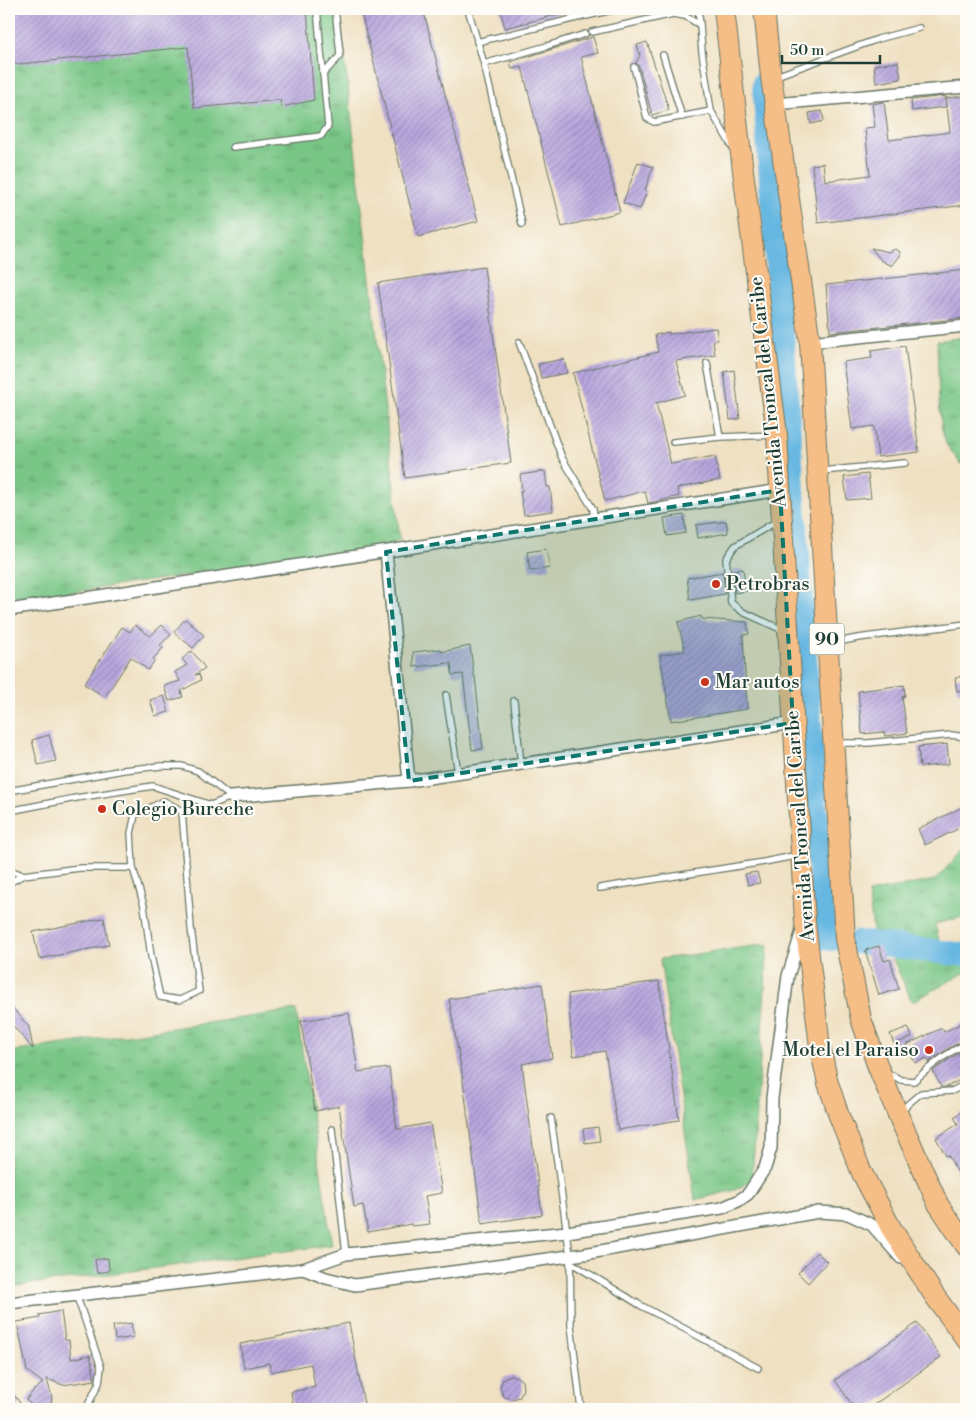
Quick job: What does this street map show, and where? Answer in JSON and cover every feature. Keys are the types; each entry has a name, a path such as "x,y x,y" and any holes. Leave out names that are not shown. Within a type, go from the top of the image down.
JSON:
{"highway":[{"name":"Avenida Troncal del Caribe","path":"724,9 776,435 804,922 820,1046 828,1082 839,1116 862,1173 892,1228 934,1295 966,1339"},
{"name":"Avenida Troncal del Caribe","path":"764,9 771,77 810,342 845,939 861,1019 878,1067 898,1117 938,1204 966,1246"}],"street":[{"path":"775,104 966,87"},
{"path":"810,342 966,326"},
{"path":"9,610 780,490"},
{"path":"386,552 409,781"},
{"path":"231,797 409,781 793,723"},
{"path":"9,1303 303,1269 346,1254 566,1232 722,1208 738,1202 748,1194 766,1168 770,1148 772,1098 788,976 804,922"},
{"path":"722,1208 726,1228"},
{"path":"303,1269 326,1278 355,1285 570,1259 726,1228 819,1212 848,1214 872,1225 934,1295"}],"lane":[{"path":"233,147 321,136 328,126 317,9"},
{"path":"323,74 339,57 340,53 335,9"},
{"path":"468,9 484,64 522,224"},
{"path":"477,42 617,9"},
{"path":"698,9 711,111 742,163"},
{"path":"484,64 588,33 673,14 685,16 700,25"},
{"path":"771,77 878,39 919,28"},
{"path":"663,55 682,117"},
{"path":"634,67 647,118 654,122 711,111"},
{"path":"519,342 562,458 593,509 594,520"},
{"path":"707,363 720,437"},
{"path":"673,442 720,437 776,435"},
{"path":"817,472 905,463"},
{"path":"781,518 735,546 726,559 731,604 743,612 788,633"},
{"path":"828,644 858,638 966,624"},
{"path":"446,695 458,773"},
{"path":"514,701 521,764"},
{"path":"833,743 868,743 951,735 966,736"},
{"path":"9,791 123,770 182,766 198,771 231,797 211,805 182,811 164,801 135,815 130,832 134,868 144,906 151,956 160,997 180,1000 199,991 191,928 182,811"},
{"path":"9,811 153,786 211,805"},
{"path":"600,888 764,862 801,854"},
{"path":"9,883 23,876 80,868 134,868"},
{"path":"9,870 23,876"},
{"path":"878,1067 901,1080 914,1081 934,1063 966,1044"},
{"path":"914,1081 921,1093"},
{"path":"898,1117 908,1104 921,1093 952,1091 966,1084"},
{"path":"551,1118 570,1259 571,1325 581,1409"},
{"path":"332,1128 346,1254"},
{"path":"570,1259 640,1305 758,1368"},
{"path":"76,1294 101,1367 99,1383 86,1409"}],"highlighted area":[{"path":"780,490 793,723 409,781 386,552"}],"green space":[{"path":"9,9 339,9 400,539 386,547 9,601"},
{"path":"966,337 966,466 960,463 946,444 942,430 937,341"},
{"path":"966,847 966,928 963,917 935,924 942,953 966,947 966,972 912,1002 892,957 874,937 868,893 935,880"},
{"path":"768,944 752,1180 735,1190 695,1200 660,959"},
{"path":"296,1010 332,1245 9,1287 9,1052"}],"building":[{"path":"9,9 307,9 314,100 282,107 280,100 194,108 188,47 9,65"},
{"path":"360,9 423,9 478,221 418,237"},
{"path":"500,9 568,9 568,12 505,28"},
{"path":"593,37 598,53 581,57 620,212 562,227 522,67 512,69 510,62"},
{"path":"647,42 669,110 652,115 639,66 636,63 640,55 637,45"},
{"path":"898,62 901,79 876,83 874,65"},
{"path":"945,96 946,107 912,111 911,100"},
{"path":"966,96 966,205 818,223 812,165 823,163 825,181 870,175 865,128 875,127 872,104 884,102 889,140 950,132 946,98"},
{"path":"822,111 824,121 811,124 809,113"},
{"path":"638,162 653,167 640,209 623,203"},
{"path":"871,248 889,252 896,249 900,252 900,256 892,266 881,260"},
{"path":"484,267 511,463 405,478 378,283"},
{"path":"966,270 966,318 830,332 826,285"},
{"path":"716,328 718,340 713,341 715,355 676,361 685,395 656,403 671,464 715,456 720,480 677,488 679,496 655,502 648,503 645,491 605,501 573,373 658,352 655,335"},
{"path":"905,346 919,452 878,457 874,426 852,429 843,362 872,358 871,351"},
{"path":"564,359 567,373 541,378 538,364"},
{"path":"734,370 740,419 730,420 724,372"},
{"path":"545,471 547,487 550,487 553,511 524,515 520,491 522,491 520,475"},
{"path":"868,474 871,498 847,500 844,477"},
{"path":"684,515 686,533 667,536 664,518"},
{"name":"Petrobras","path":"726,521 728,533 698,538 696,525"},
{"path":"546,549 550,568 530,571 527,552"},
{"path":"743,569 746,591 735,593 732,570"},
{"name":"Petrobras","path":"723,572 725,594 690,600 687,578"},
{"name":"Mar autos","path":"701,616 702,619 747,622 749,634 743,635 747,709 671,721 660,655 685,651 678,622"},
{"path":"185,619 204,635 193,648 174,632"},
{"path":"135,625 150,636 162,625 171,635 160,645 163,648 153,659 155,660 148,670 131,657 105,697 84,684 122,627 130,632"},
{"path":"470,646 483,749 472,750 463,674 452,675 451,663 414,667 413,652 441,649 441,652"},
{"path":"192,651 205,668 195,675 199,674 201,680 181,691 183,697 169,701 164,686 180,681 175,672 187,665 182,659"},
{"path":"966,675 966,690 957,691 955,678"},
{"path":"904,685 905,696 902,697 907,733 885,736 884,732 862,734 858,691"},
{"path":"164,696 169,712 155,716 150,700"},
{"path":"49,735 56,761 38,765 32,740"},
{"path":"947,744 949,764 920,767 918,747"},
{"path":"966,805 966,825 925,845 918,829"},
{"path":"757,872 760,883 748,885 745,874"},
{"path":"104,918 109,945 39,959 33,932"},
{"path":"879,946 884,961 890,959 899,989 879,995 865,950"},
{"path":"659,981 679,1120 618,1130 605,1051 573,1056 568,994"},
{"path":"542,984 552,1058 522,1064 542,1215 482,1224 462,1073 449,999"},
{"path":"9,1004 29,1027 33,1049 9,1021"},
{"path":"349,1013 358,1072 389,1068 397,1129 430,1123 442,1193 425,1196 430,1224 412,1226 411,1224 368,1232 363,1205 354,1207 339,1106 315,1111 301,1021"},
{"path":"966,1021 966,1039 929,1062 927,1058 915,1063 906,1045 942,1028 944,1032"},
{"path":"908,1027 912,1037 894,1044 890,1034"},
{"path":"966,1049 966,1077 946,1087 941,1087 933,1071"},
{"path":"966,1109 966,1187 936,1138 958,1124 954,1117"},
{"path":"598,1127 600,1141 585,1143 583,1129"},
{"path":"817,1252 827,1262 808,1283 798,1273"},
{"path":"108,1258 109,1271 97,1273 95,1260"},
{"path":"61,1311 65,1340 69,1340 71,1359 90,1355 95,1380 63,1385 47,1379 52,1398 51,1404 45,1409 36,1409 26,1400 43,1383 27,1371 17,1322 40,1318 39,1315"},
{"path":"131,1323 134,1337 115,1340 113,1326"},
{"path":"349,1323 364,1404 339,1409 294,1409 291,1392 315,1387 311,1364 271,1372 269,1363 244,1368 240,1344"},
{"path":"917,1323 941,1357 868,1409 855,1409 835,1380"},
{"path":"512,1375 522,1381 523,1389 520,1397 512,1399 502,1394 500,1387 505,1377"},
{"path":"9,1388 20,1403 16,1409 9,1409"}],"waterway":[{"path":"764,83 825,938 832,939"},
{"path":"858,942 966,955"}],"place":[{"name":"Petrobras","path":"716,584"},
{"name":"Mar autos","path":"705,682"},
{"name":"Colegio Bureche","path":"102,809"},
{"name":"Motel el Paraiso","path":"929,1050"}]}
